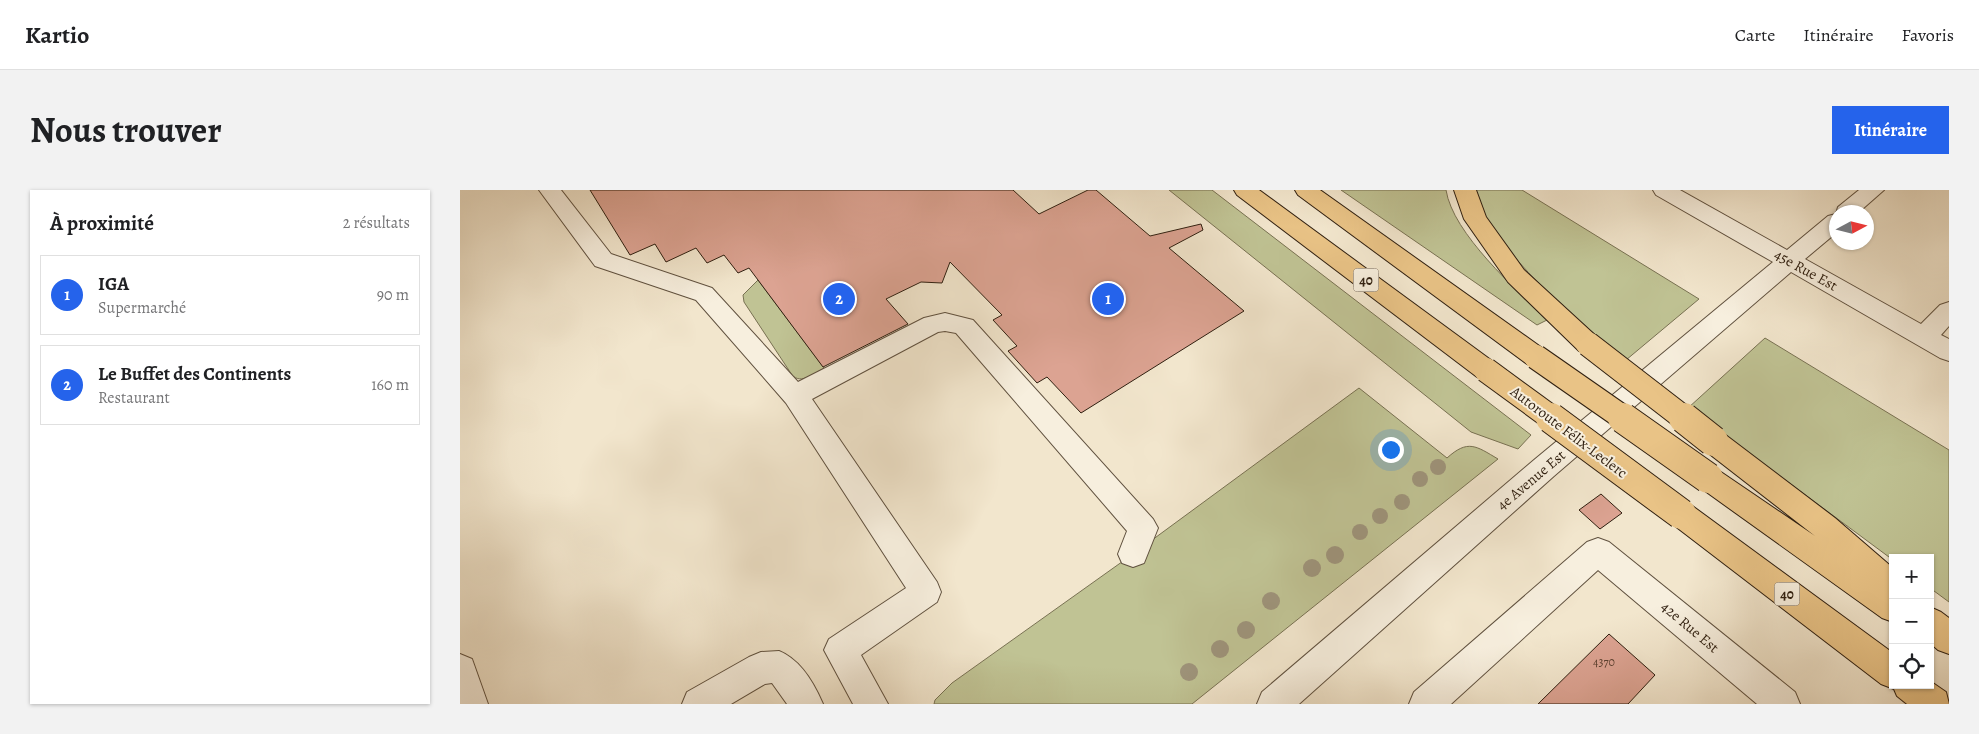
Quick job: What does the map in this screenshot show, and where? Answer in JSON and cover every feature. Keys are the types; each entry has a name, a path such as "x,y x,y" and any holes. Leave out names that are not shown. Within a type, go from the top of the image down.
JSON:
{"highway":[{"name":"Autoroute Félix-Leclerc","path":"1246,190 1889,670"},
{"name":"40","path":"1306,190 1536,357 1889,605"},
{"path":"1466,190 1475,219 1516,276 1588,344 1825,527 1889,584"},
{"path":"1934,626 1949,639"},
{"path":"1934,638 1949,648"},
{"path":"1914,689 1934,704"}],"street":[{"path":"550,190 603,260 704,294 795,396 926,592 840,650 871,704"},
{"name":"45e Rue Est","path":"1664,190 1949,351"},
{"path":"1854,205 1872,190"},
{"name":"4e Avenue Est","path":"1274,704 1544,468 1829,227"},
{"path":"1924,336 1949,311"},
{"path":"795,396 933,324 945,322 964,326 1143,528 1133,554"},
{"name":"42e Rue Est","path":"1426,704 1598,551 1783,704"},
{"path":"699,704 761,668 779,667 794,684 806,704"},
{"path":"460,670 471,704"}],"green space":[{"path":"1169,190 1212,190 1531,435 1518,449 1471,432"},
{"path":"1341,190 1446,190 1451,207 1460,225 1473,242 1503,277 1547,320 1537,325"},
{"path":"1471,190 1522,190 1699,299 1626,360 1560,304 1519,262 1484,215"},
{"path":"758,280 824,368 800,379 792,375 744,302 743,295"},
{"path":"1765,338 1949,450 1949,602 1934,591 1934,554 1889,554 1889,557 1688,408"},
{"path":"1359,388 1447,458 1461,448 1472,446 1498,459 1192,704 934,704 935,700 952,683 1133,554"}],"building":[{"path":"590,190 1013,190 1039,214 1088,190 1096,190 1150,236 1201,224 1203,230 1169,248 1244,311 1081,413 1047,377 1037,383 1008,351 1017,346 993,320 1002,315 950,262 942,283 921,282 886,299 908,324 823,367 749,268 738,273 724,255 707,263 696,248 666,262 655,244 630,255"},
{"path":"1601,494 1622,513 1600,529 1579,510"},
{"path":"1609,634 1655,675 1628,704 1538,704"}],"place":[{"name":"Le Buffet des Continents","path":"839,299"},
{"name":"IGA","path":"1108,299"}]}
